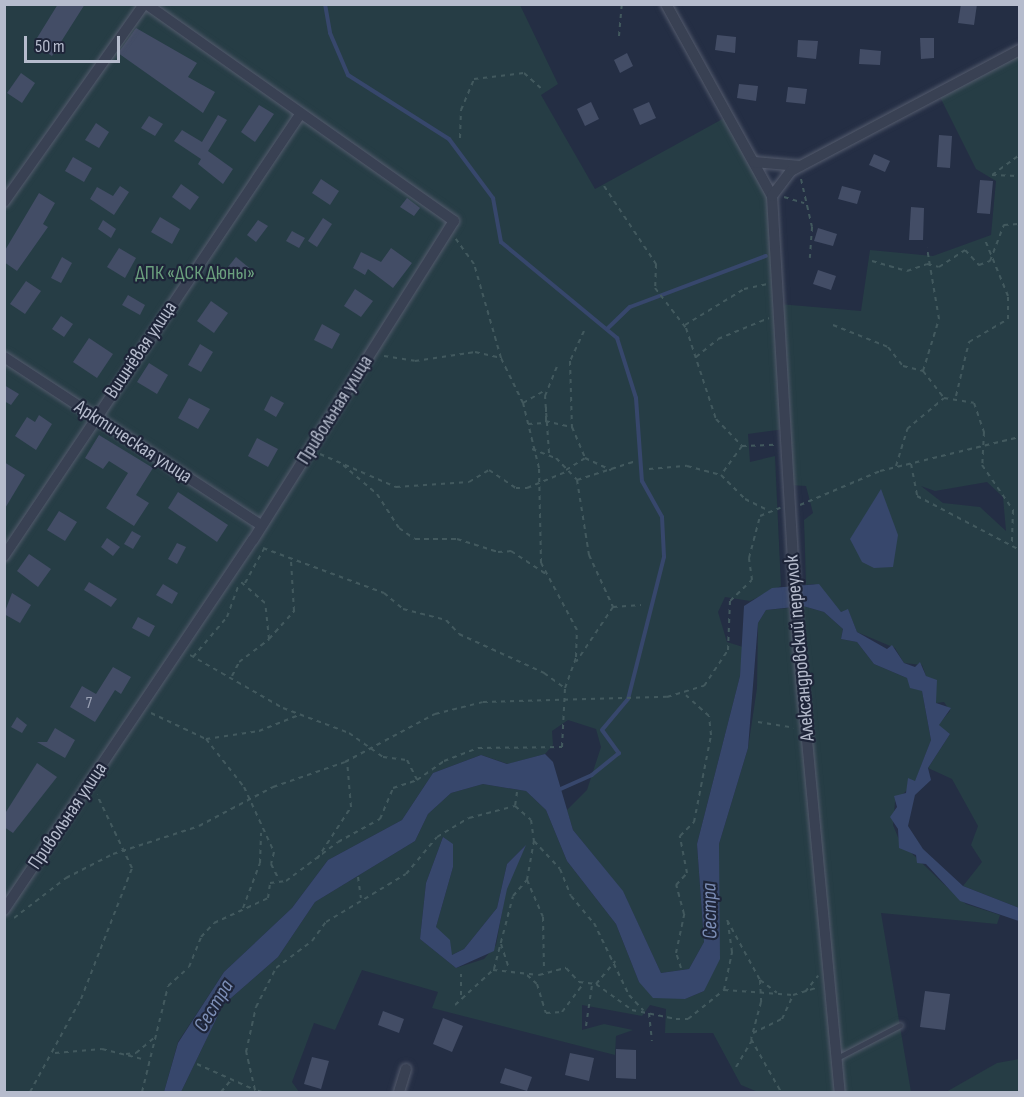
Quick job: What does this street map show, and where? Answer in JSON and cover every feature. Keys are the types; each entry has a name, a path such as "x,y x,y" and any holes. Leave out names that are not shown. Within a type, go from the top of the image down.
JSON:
{"street":[{"name":"Привольная улица","path":"7,914 138,712 180,650 235,577 253,540 454,221 299,116 145,4"},
{"path":"4,202 145,4"},
{"path":"666,4 773,197 800,166 1020,50"},
{"name":"Вишнёвая улица","path":"4,556 299,116"},
{"path":"754,162 800,166"},
{"name":"Александровский переулок","path":"773,197 798,639 840,1092"},
{"name":"Арктическая улица","path":"4,357 262,526"},
{"path":"399,1092 406,1069"}],"lane":[{"path":"837,1058 900,1025"}],"path":[{"path":"620,36 622,4"},
{"path":"460,138 460,110 474,79 524,73 542,89"},
{"path":"1020,155 992,175 1020,176"},
{"path":"800,166 804,203 812,227 810,258"},
{"path":"604,186 646,247 658,276 655,288 685,325 716,419 742,446"},
{"path":"773,197 804,203"},
{"path":"872,261 907,271 927,264 939,267 965,250 979,265 990,261 1004,225 1020,224"},
{"path":"142,1092 146,1060 157,1035 168,986 189,968 201,937 214,923 268,898 270,883 279,880 286,881 380,819 393,788 417,780 444,761 478,748 562,747 565,688 573,664 577,630 541,563 540,485 523,403 501,358 474,264 456,238"},
{"path":"956,398 969,342 1008,319 1008,296 990,261 985,240"},
{"path":"923,371 939,319 927,264 927,248"},
{"path":"685,325 744,289 777,283"},
{"path":"696,357 718,339 780,315"},
{"path":"833,325 877,340 903,366 923,371 944,398"},
{"path":"584,331 570,357 572,427 585,458 611,470"},
{"path":"371,352 396,361 475,352 501,358"},
{"path":"549,453 545,422 546,389 558,364"},
{"path":"523,403 546,389"},
{"path":"896,468 907,429 944,398 956,398 974,403 984,447 982,465 1013,510 1012,543"},
{"path":"526,425 545,422 572,427"},
{"path":"649,469 687,466 722,475 745,499 768,510 790,508 896,468 1020,437"},
{"path":"722,475 742,446 786,441"},
{"path":"311,448 341,464 396,487 469,482 489,470 516,488 540,485 567,471 585,458"},
{"path":"532,449 549,453 578,480 589,555 613,607"},
{"path":"578,480 636,461"},
{"path":"341,464 377,494 399,528 415,539 457,539 498,552 511,551 547,575"},
{"path":"911,464 917,496 1020,549"},
{"path":"7,914 20,916 66,878 123,851 199,826 248,801 347,760 369,746 435,714 483,702 566,697 686,695 704,686 728,650 730,601 751,583 751,545 760,516 768,510"},
{"path":"253,540 264,549 291,561 323,568 359,587 384,593 403,609 446,620 459,634 544,673 565,688"},
{"path":"244,584 264,549"},
{"path":"232,676 239,662 269,639 294,611 291,561"},
{"path":"193,657 227,617 235,577 265,603 269,639"},
{"path":"613,607 640,605"},
{"path":"573,664 613,607"},
{"path":"180,650 232,676 299,715 369,746 383,757 407,760 417,780"},
{"path":"681,968 676,953 684,914 676,885 687,873 680,836 694,822 711,735 710,716 686,695"},
{"path":"138,712 172,718 206,739 223,754 248,801 261,832 274,852 271,864 279,880"},
{"path":"206,739 259,731 299,715"},
{"path":"758,722 806,729"},
{"path":"317,859 351,807 347,760"},
{"path":"30,1092 55,1053 130,873 123,851 91,782"},
{"path":"515,806 517,792"},
{"path":"493,970 513,896 527,880 534,841 531,820 515,806"},
{"path":"255,1090 246,1052 268,980 326,922 361,898 406,874 437,837 469,818 515,806"},
{"path":"243,908 260,863 261,832"},
{"path":"534,841 560,869 571,896 615,960 629,995 644,1011"},
{"path":"358,877 361,898"},
{"path":"527,880 543,917 542,973 536,982"},
{"path":"596,984 632,1010 688,1019 724,990 732,952 727,920 760,980 778,994"},
{"path":"501,943 509,969"},
{"path":"455,1005 461,995 493,970 509,969 525,973 542,973 566,968 583,984 592,985 596,984 615,960"},
{"path":"805,992 829,972"},
{"path":"525,973 536,982 546,1013 562,1012 583,984"},
{"path":"461,974 461,995"},
{"path":"760,980 751,1035 781,1092"},
{"path":"586,1026 592,985"},
{"path":"724,990 793,995 830,985"},
{"path":"751,1035 782,1019 793,995"},
{"path":"649,1013 652,1041"},
{"path":"123,1054 136,1053 157,1035"},
{"path":"736,1067 752,1040"},
{"path":"55,1053 102,1049 146,1060"},
{"path":"197,1064 262,1092"},
{"path":"221,1092 231,1080"}],"green space":[{"name":"ДПК «ДСК Дюны»","path":"4,5 520,5 558,84 541,95 595,189 728,116 765,182 779,304 861,311 870,250 933,256 991,235 996,181 976,169 938,93 1019,50 1019,908 963,886 982,862 971,845 978,826 952,779 928,768 950,734 938,725 950,711 944,702 936,703 922,665 904,663 895,648 857,632 848,610 841,612 814,584 806,585 804,520 813,513 806,486 788,485 785,429 748,434 750,462 775,456 781,586 750,601 725,597 718,612 727,642 743,647 740,676 697,844 704,942 689,969 661,973 623,892 573,830 567,810 587,790 601,747 596,729 568,720 552,731 553,745 545,754 508,764 481,755 433,773 402,820 328,860 292,908 224,972 178,1042 164,1092 5,1092","holes":["987,482 1003,497 1006,531 980,507 943,503 921,486 935,491"]},
{"path":"803,606 824,612 843,629 841,639 857,642 874,664 907,678 922,691 931,740 915,782 895,802 893,825 900,842 966,904 1000,915 997,924 881,913 911,1092 843,1092 801,644 805,640"},
{"path":"789,608 838,1092 758,1092 741,1085 713,1033 665,1033 666,1009 650,1005 642,1016 582,1005 582,1030 604,1024 633,1030 616,1036 615,1055 432,1008 438,992 362,970 335,1030 314,1023 292,1082 299,1092 181,1092 223,1005 278,957 315,902 415,841 428,814 451,793 483,784 526,791 546,810 567,861 616,924 639,982 685,999 704,991 719,844 748,748 757,688 758,623 766,610","holes":["443,837 453,867 436,927 452,955 464,949 497,908 507,864 525,846 506,889 496,945 484,959 456,968 420,939 426,883"]},
{"path":"1019,1059 1019,1092 946,1092 997,1063"}],"water":[{"path":"881,489 898,535 893,567 874,568 862,562 850,539"},
{"name":"Сестра","path":"819,584 841,612 848,609 857,632 887,649 892,645 904,663 915,667 920,662 926,676 937,680 936,703 951,708 939,725 950,734 928,768 931,780 915,795 908,826 923,849 963,886 1019,908 1019,921 960,901 926,864 917,863 916,855 899,848 898,829 890,817 897,807 894,796 906,793 908,778 915,781 931,740 922,691 910,688 907,678 874,664 857,642 841,639 843,629 824,612 803,606 766,610 758,623 748,748 719,844 720,959 704,991 685,999 653,998 639,982 616,924 567,861 546,810 526,791 483,784 451,793 428,814 415,841 315,902 278,957 223,1005 181,1092 164,1092 178,1043 224,972 292,908 328,860 402,820 433,773 481,755 507,764 545,754 553,762 573,830 623,891 661,973 689,969 704,942 697,844 740,676 744,606 772,588"},
{"path":"443,837 453,844 453,867 436,927 450,940 452,955 464,949 497,908 507,864 526,845 507,889 494,951 456,968 420,939 426,883"}],"building":[{"path":"58,4 85,4 52,56 41,49 45,42 37,38"},
{"path":"961,4 977,4 974,25 958,23"},
{"path":"136,28 197,63 188,77 215,92 203,113 118,53"},
{"path":"717,35 736,37 735,53 715,50"},
{"path":"920,38 934,38 934,58 921,59"},
{"path":"798,40 818,41 816,59 797,57"},
{"path":"860,49 881,51 880,65 859,64"},
{"path":"627,53 633,66 620,73 614,60"},
{"path":"21,73 35,83 22,103 7,93"},
{"path":"739,84 758,86 756,101 737,98"},
{"path":"788,87 807,89 805,104 786,102"},
{"path":"591,102 599,119 585,126 577,109"},
{"path":"649,102 656,118 640,125 633,109"},
{"path":"259,105 274,114 255,142 241,132"},
{"path":"218,115 227,120 208,151 233,169 223,184 198,164 201,159 174,141 182,130 202,142"},
{"path":"149,116 163,124 155,136 141,128"},
{"path":"96,123 109,132 99,148 85,140"},
{"path":"939,135 952,136 950,168 937,167"},
{"path":"874,154 890,161 885,172 869,165"},
{"path":"73,157 92,168 84,182 65,171"},
{"path":"321,179 339,191 330,205 312,193"},
{"path":"980,180 993,181 990,214 977,213"},
{"path":"181,184 199,197 190,210 172,197"},
{"path":"120,186 129,192 114,215 90,199 97,187 113,196"},
{"path":"842,186 861,191 857,204 838,199"},
{"path":"39,193 55,203 43,224 48,227 17,271 4,262 4,252"},
{"path":"407,198 420,208 414,216 400,207"},
{"path":"911,207 924,208 923,240 909,240"},
{"path":"160,217 180,229 172,244 151,232"},
{"path":"323,218 332,224 317,247 308,241"},
{"path":"103,220 116,229 111,238 98,229"},
{"path":"258,220 268,226 256,242 247,235"},
{"path":"818,228 837,234 833,246 814,241"},
{"path":"292,231 305,238 299,248 286,241"},
{"path":"119,248 136,258 125,278 107,267"},
{"path":"391,248 412,263 393,288 368,269 365,275 353,268 361,252 381,262"},
{"path":"62,257 72,263 61,283 51,278"},
{"path":"236,257 253,271 245,280 228,267"},
{"path":"818,270 836,276 831,290 813,284"},
{"path":"26,281 41,291 25,314 10,304"},
{"path":"355,289 373,301 361,317 344,306"},
{"path":"128,295 145,305 140,315 122,305"},
{"path":"211,301 228,313 214,333 197,321"},
{"path":"61,316 73,324 64,337 52,329"},
{"path":"322,324 340,334 332,349 314,340"},
{"path":"89,338 113,354 97,378 73,362"},
{"path":"200,344 213,352 201,372 188,365"},
{"path":"149,363 168,375 157,394 137,382"},
{"path":"4,385 19,394 11,405 4,401"},
{"path":"271,396 284,403 276,417 264,410"},
{"path":"189,398 210,409 198,429 178,418"},
{"path":"39,415 52,424 36,450 15,436 27,417 35,422"},
{"path":"99,435 153,468 136,495 149,503 134,526 106,508 128,473 109,461 103,469 85,458"},
{"path":"257,438 278,449 268,467 248,456"},
{"path":"4,462 25,475 4,510"},
{"path":"178,492 228,525 217,542 168,508"},
{"path":"59,511 77,522 65,541 47,530"},
{"path":"132,531 141,536 133,549 124,544"},
{"path":"107,538 120,547 113,556 101,547"},
{"path":"177,543 186,547 177,564 168,559"},
{"path":"29,554 51,569 38,587 17,571"},
{"path":"89,582 117,599 111,607 84,590"},
{"path":"163,584 178,593 172,604 156,595"},
{"path":"12,593 31,605 20,623 4,614"},
{"path":"138,617 155,626 149,637 132,628"},
{"path":"113,667 131,677 121,694 115,690 95,722 70,707 82,686 96,694"},
{"path":"17,717 27,725 22,733 11,727"},
{"path":"55,728 75,740 65,758 37,742 47,742"},
{"path":"37,763 57,777 13,833 4,827 4,815"},
{"path":"925,991 950,994 945,1030 920,1027"},
{"path":"383,1011 404,1019 399,1033 378,1025"},
{"path":"443,1018 463,1026 452,1052 433,1044"},
{"path":"616,1049 636,1050 636,1079 616,1078"},
{"path":"570,1053 594,1058 589,1081 565,1075"},
{"path":"312,1057 329,1061 321,1089 304,1084"},
{"path":"505,1068 532,1077 527,1091 500,1083"}],"waterway":[{"path":"325,4 330,33 348,75 449,139 493,198 501,242 617,338 636,398 642,481 662,517 664,557 628,699 602,730 619,753 592,775 560,789"},
{"path":"607,329 630,307 766,256"}]}
